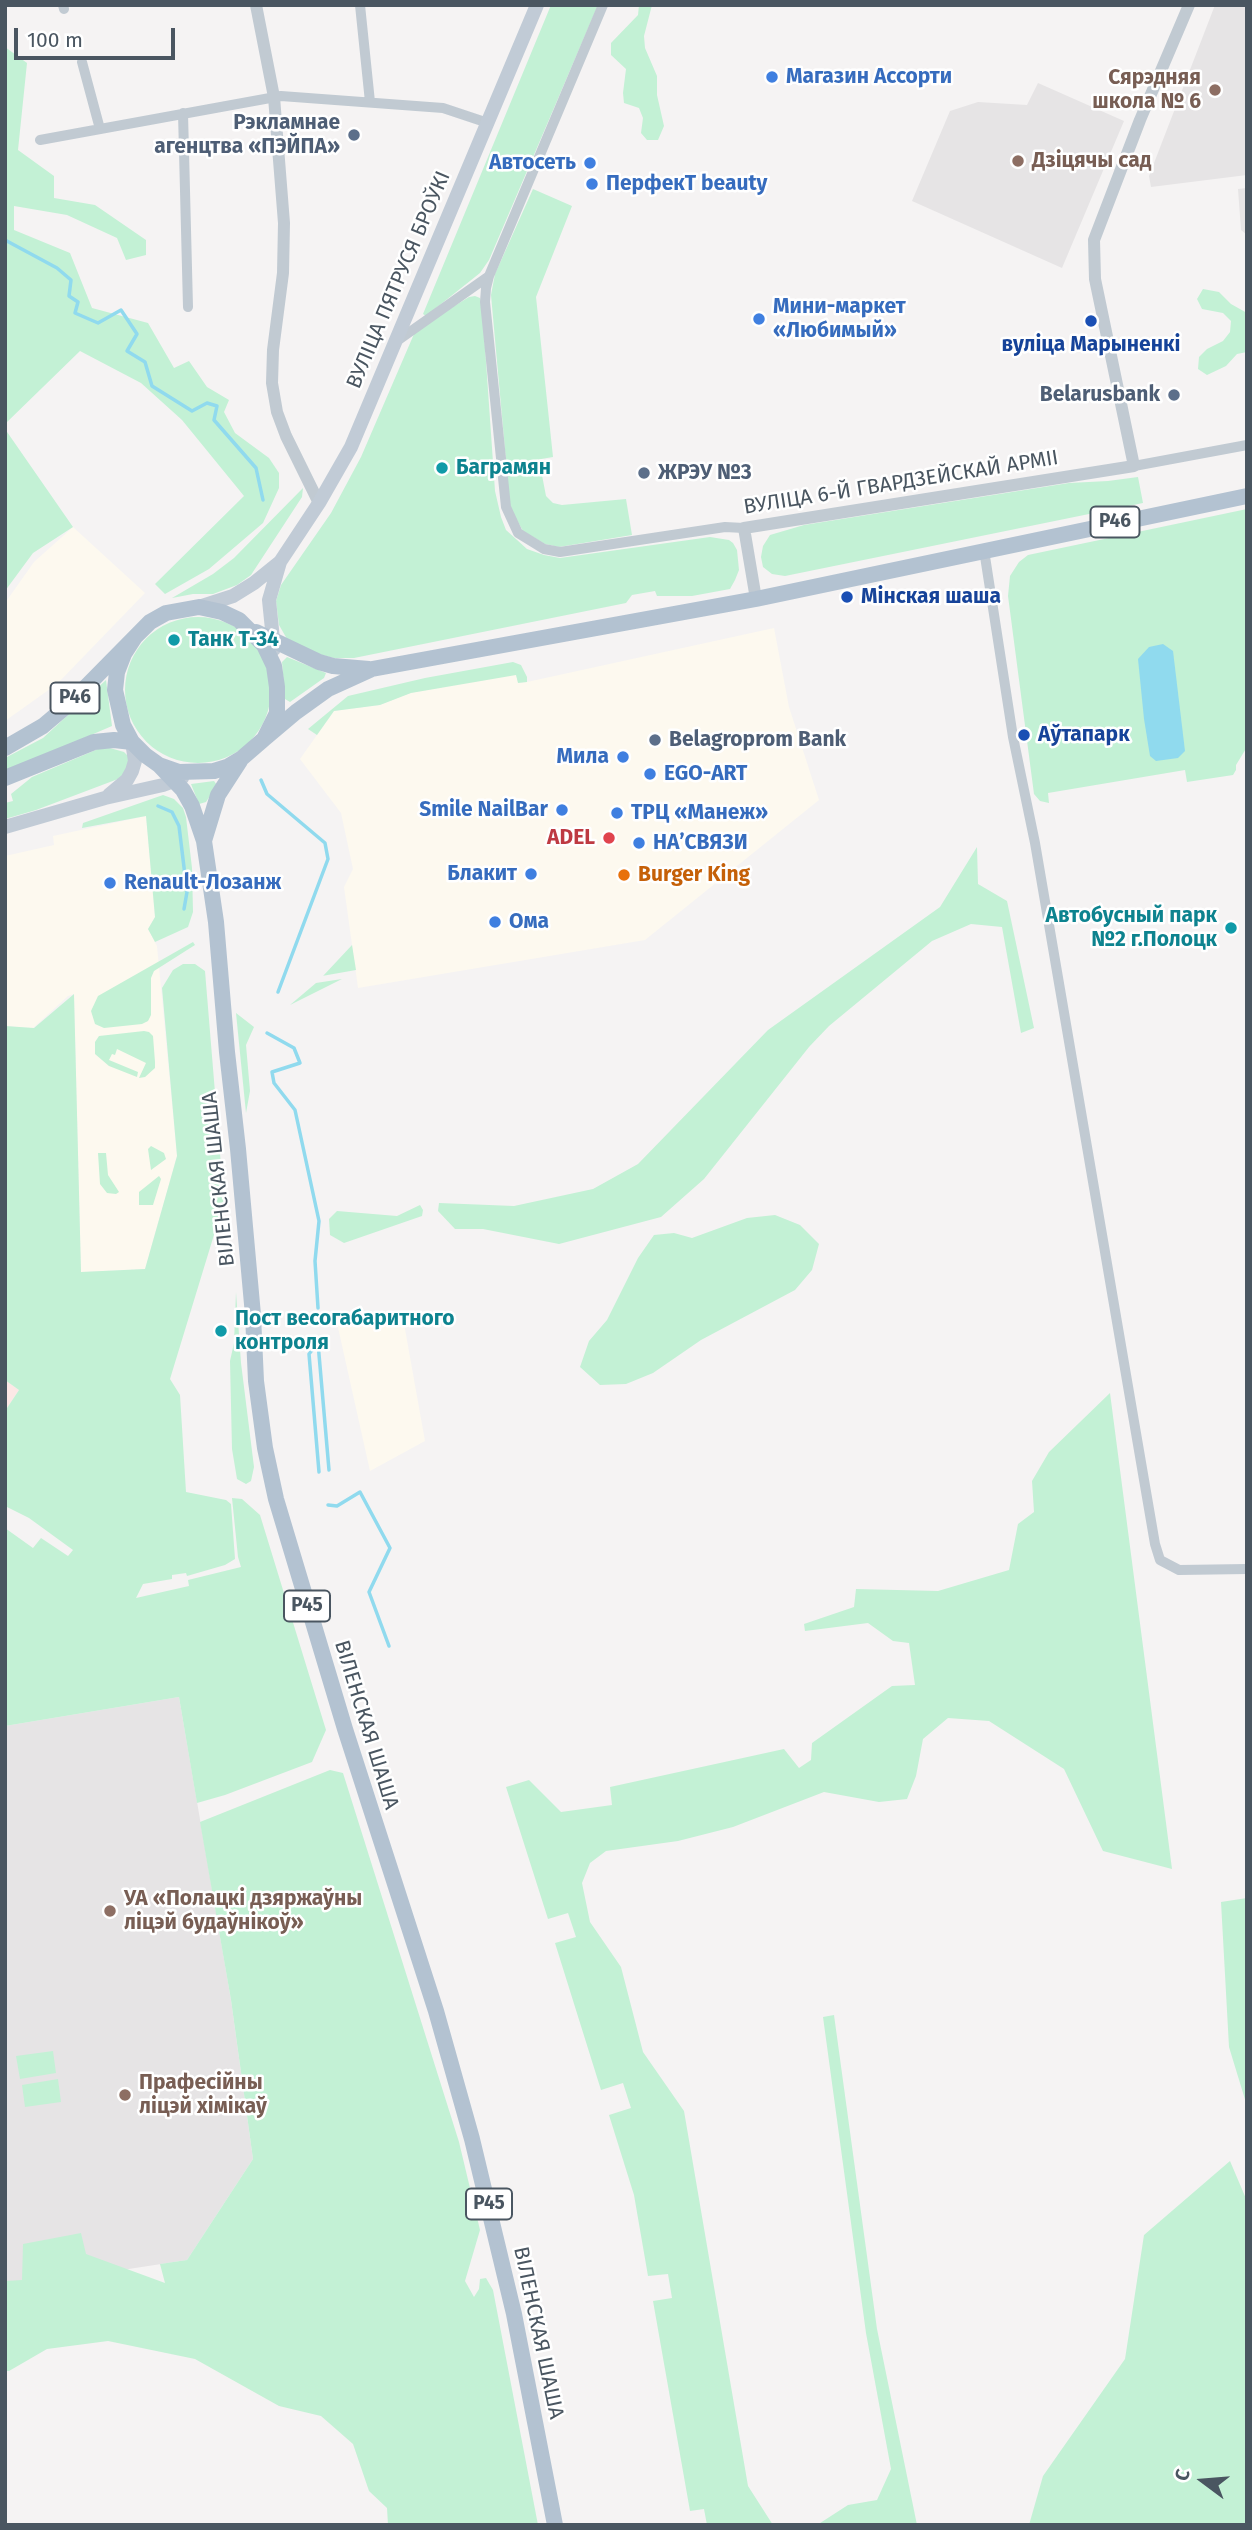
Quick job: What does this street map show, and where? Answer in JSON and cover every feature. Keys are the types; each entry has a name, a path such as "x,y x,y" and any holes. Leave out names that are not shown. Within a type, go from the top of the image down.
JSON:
{"main road":[{"name":"ВУЛІЦА ПЯТРУСЯ БРОЎКІ","path":"199,607 233,596 280,562 319,503 351,447 537,5"},
{"name":"Р46","path":"135,636 117,672 115,690 122,725 132,741 159,765 179,772 197,773 227,767 328,689 372,669 756,599 1247,496"},
{"name":"ВУЛІЦА ПЯТРУСЯ БРОЎКІ","path":"274,666 270,600 280,562"},
{"name":"Р46","path":"5,748 43,726 69,704 150,622 166,613 199,607 222,612 308,658 333,666 372,669"},
{"name":"Р46","path":"252,630 264,645 274,666 277,687 276,713 264,739"},
{"name":"Р46","path":"5,778 94,742 132,741"},
{"path":"105,798 127,780 132,771 135,761 132,741"},
{"name":"Р45","path":"204,841 218,795 242,758"},
{"name":"Р45","path":"159,765 175,781 192,806 204,841"},
{"path":"5,827 197,773"},
{"name":"ВІЛЕНСКАЯ ШАША","path":"204,841 216,922 238,1149 253,1315 256,1381 273,1486 345,1729 436,2011 472,2139 514,2314 555,2525"}],"street":[{"path":"256,5 274,97 284,223 283,273 272,350 272,383 277,412 286,436 319,503"},
{"path":"360,5 370,102"},
{"path":"397,341 489,276 603,5"},
{"path":"1133,466 1095,279 1094,240 1140,120 1189,5"},
{"path":"82,62 100,129"},
{"path":"40,140 274,97 443,108 488,123"},
{"path":"183,113 188,307"},
{"name":"ВУЛІЦА 6-Й ГВАРДЗЕЙСКАЙ АРМІІ","path":"489,276 485,302 506,507 518,533 544,549 560,552 725,527 744,528 1133,466 1247,445"},
{"path":"744,528 756,599"},
{"path":"984,550 1013,737 1035,843 1155,1544 1160,1560 1179,1570 1247,1569"}],"shaded area":[{"name":"Сярэдняя школа № 6","path":"1215,5 1247,5 1247,175 1151,187 1149,176"},
{"name":"Дзіцячы сад","path":"1038,83 1124,121 1062,268 912,201 950,111 978,102 1027,105"},
{"path":"1247,188 1247,235 1241,230 1238,189"},
{"path":"73,527 145,593 57,684 5,721 5,603 34,562"},
{"path":"774,628 789,707 819,800 645,940 358,988 344,887 353,869 341,813 300,759 334,711 380,705 410,693 516,674 518,683 527,682"},
{"path":"146,816 155,917 148,929 157,946 177,1156 145,1269 81,1272 74,994 68,996 33,1028 5,1026 5,856 54,845 53,836"},
{"path":"403,1318 425,1441 370,1471 337,1323"},
{"path":"5,1380 19,1390 5,1411"},
{"path":"179,1697 231,2000 253,2159 187,2260 5,2288 5,1726"}],"green space":[{"path":"551,5 598,5 489,260 480,273 426,316 423,314"},
{"path":"639,5 652,5 644,36 645,48 657,76 657,95 664,126 658,140 647,140 641,133 643,118 639,108 624,103 626,69 611,55 611,43 638,15"},
{"path":"5,47 27,63 18,150 54,176 54,198 95,205 146,240 146,255 126,260 117,238 67,215 14,206 14,230 70,253 92,308 148,323 174,368 189,361 207,387 229,400 224,412 235,433 269,458 279,473 279,488 263,523 209,569 165,594 155,584 244,496 182,420 141,383 80,351 5,424"},
{"path":"533,189 572,206 536,297 553,457 512,464 506,461 491,295 495,274"},
{"path":"1203,289 1219,292 1231,304 1247,313 1247,352 1237,354 1226,366 1207,375 1198,369 1199,357 1207,349 1223,341 1230,332 1231,321 1223,313 1202,309 1197,299"},
{"path":"475,296 480,298 482,304 495,491 506,530 527,549 560,558 710,537 729,540 737,550 739,570 735,580 730,589 692,596 657,596 655,591 632,595 626,603 354,658 334,658 314,653 287,639 279,625 276,601 281,585 331,513 361,457 414,334 446,311"},
{"path":"5,429 73,527 33,553 5,591"},
{"path":"541,470 546,496 553,503 562,505 626,499 632,535 559,547 545,544 523,531 510,508 507,474"},
{"path":"1138,477 1143,503 785,576 772,574 763,567 763,546 770,535 804,525 1069,483"},
{"path":"303,488 302,497 251,575 237,585 213,594 172,598 234,558"},
{"path":"1247,509 1247,747 1233,775 1187,782 1185,770 1048,793 1049,803 1040,801 1034,794 1008,596 1010,576 1019,562 1028,555"},
{"path":"198,617 226,623 249,639 265,662 271,690 265,718 249,741 226,757 198,763 170,757 147,741 131,718 125,690 131,662 147,639 170,623"},
{"path":"287,657 326,673 324,678 290,702 285,699 282,662"},
{"path":"513,662 521,665 527,682 518,683 516,675 411,693 380,705 334,711 317,735 308,729 348,696"},
{"path":"106,680 112,726 5,772 5,758 43,738"},
{"path":"110,748 128,756 124,774 118,779 5,819 5,803 13,801 11,794 32,777 98,749"},
{"path":"214,781 217,785 206,802 199,804 191,784"},
{"path":"163,795 174,799 183,808 186,817 192,868 193,912 188,927 155,942 148,929 155,917 146,816 82,828 83,823"},
{"path":"977,847 978,884 1007,901 1034,1028 1021,1033 1002,927 971,924 932,941 829,1026 809,1047 704,1179 661,1217 559,1244 483,1229 455,1229 438,1211 439,1203 514,1206 593,1189 638,1164 768,1030 940,907"},
{"path":"193,942 195,945 154,971 151,978 151,1015 148,1021 104,1028 95,1024 91,1011 98,996"},
{"path":"352,945 356,970 323,976"},
{"path":"183,964 195,964 205,971 224,1202 170,1379 180,1395 186,1492 226,1500 231,1504 235,1559 225,1565 187,1576 186,1573 172,1575 172,1579 143,1584 136,1598 189,1586 188,1580 241,1567 232,1498 242,1499 260,1515 326,1730 312,1762 197,1803 179,1697 5,1726 5,1528 33,1548 41,1538 68,1556 73,1550 29,1518 5,1506 5,1411 19,1390 5,1380 5,1026 34,1028 74,994 81,1272 145,1269 177,1156 162,988 173,970"},
{"path":"342,979 290,1005 316,983"},
{"path":"236,1013 254,1027 246,1045 250,1091 246,1113"},
{"path":"144,1031 153,1036 155,1062 155,1068 145,1077 139,1078 146,1063 117,1049 109,1060 138,1072 137,1077 109,1066 95,1054 95,1042 99,1036"},
{"path":"151,1146 164,1153 166,1159 151,1170 148,1149"},
{"path":"98,1153 106,1153 108,1175 119,1192 116,1194 107,1193 100,1184"},
{"path":"159,1176 161,1179 153,1205 139,1205 139,1192"},
{"path":"420,1205 422,1216 344,1243 330,1235 329,1219 337,1211 397,1216"},
{"path":"775,1215 800,1225 819,1244 812,1270 795,1290 701,1340 653,1373 626,1384 600,1385 580,1367 589,1341 607,1320 638,1258 654,1235 674,1233 692,1238 747,1218"},
{"path":"236,1292 241,1363 254,1467 251,1481 246,1484 237,1479 232,1449 230,1361 234,1343"},
{"path":"1110,1393 1172,1869 1103,1851 1064,1769 989,1721 948,1718 923,1739 916,1776 907,1799 879,1802 824,1792 733,1827 678,1841 606,1851 590,1863 582,1883 590,1922 621,1967 643,2052 684,2111 748,2486 773,2525 707,2525 704,2509 690,2511 653,2301 672,2298 668,2274 648,2276 634,2195 609,2115 631,2108 623,2083 601,2090 555,1943 576,1937 568,1913 548,1919 506,1787 529,1780 561,1812 612,1805 610,1787 784,1749 799,1768 811,1760 812,1743 892,1686 915,1685 909,1643 893,1641 868,1623 805,1631 804,1624 854,1607 856,1589 938,1591 1009,1570 1018,1524 1034,1512 1032,1481 1049,1452"},
{"path":"330,1770 343,1773 459,2142 480,2230 465,2281 474,2297 479,2289 480,2279 486,2278 493,2290 538,2525 388,2525 387,2508 369,2491 353,2444 321,2416 279,2406 195,2359 108,2341 47,2349 5,2371 5,2281 22,2280 23,2244 81,2233 86,2254 165,2283 160,2264 187,2260 253,2159 231,2000 200,1822"},
{"path":"1247,1898 1247,2106 1229,2047 1221,1902"},
{"path":"834,2015 877,2329 917,2525 817,2525 848,2505 877,2500 891,2469 866,2333 823,2017"},
{"path":"53,2051 56,2073 20,2079 16,2056"},
{"path":"58,2079 61,2102 25,2107 22,2085"},
{"path":"1230,2161 1247,2201 1247,2525 1029,2525 1043,2476 1125,2359 1144,2235"}],"water":[{"path":"1163,644 1173,651 1185,751 1178,758 1156,761 1150,756 1138,659 1149,647"}],"waterway":[{"path":"5,240 57,268 71,280 69,296 78,302 75,313 98,323 121,310 137,334 127,351 145,362 152,386 192,411 207,403 217,406 214,420 256,468 263,500"},
{"path":"261,780 267,794 325,843 328,859 278,992"},
{"path":"158,806 172,812 179,826 187,892 184,909"},
{"path":"267,1033 294,1048 300,1063 272,1072 274,1083 295,1110 319,1221 315,1261 318,1308"},
{"path":"318,1343 309,1354 319,1472"},
{"path":"318,1343 329,1470"},
{"path":"328,1505 337,1506 360,1492 390,1548 369,1592 389,1646"}],"place":[{"name":"Магазин Ассорти","path":"772,77"},
{"name":"Сярэдняя школа № 6","path":"1215,90"},
{"name":"Рэкламнае агенцтва «ПЭЙПА»","path":"354,135"},
{"name":"Дзіцячы сад","path":"1018,161"},
{"name":"Автосеть","path":"590,163"},
{"name":"ПерфекТ beauty","path":"592,184"},
{"name":"Мини-маркет «Любимый»","path":"759,319"},
{"name":"вуліца Марыненкі","path":"1091,321"},
{"name":"Belarusbank","path":"1174,395"},
{"name":"Баграмян","path":"442,468"},
{"name":"ЖРЭУ №3","path":"644,473"},
{"name":"Мінская шаша","path":"847,597"},
{"name":"Танк Т-34","path":"174,640"},
{"name":"Аўтапарк","path":"1024,735"},
{"name":"Belagroprom Bank","path":"655,740"},
{"name":"Мила","path":"623,757"},
{"name":"EGO-ART","path":"650,774"},
{"name":"Smile NailBar","path":"562,810"},
{"name":"ТРЦ «Манеж»","path":"617,813"},
{"name":"ADEL","path":"609,838"},
{"name":"НАʼСВЯЗИ","path":"639,843"},
{"name":"Блакит","path":"531,874"},
{"name":"Burger King","path":"624,875"},
{"name":"Renault-Лозанж","path":"110,883"},
{"name":"Ома","path":"495,922"},
{"name":"Автобусный парк №2 г.Полоцк","path":"1231,928"},
{"name":"Пост весогабаритного контроля","path":"221,1331"},
{"name":"УА «Полацкі дзяржаўны ліцэй будаўнікоў»","path":"110,1911"},
{"name":"Прафесійны ліцэй хімікаў","path":"125,2095"}]}
